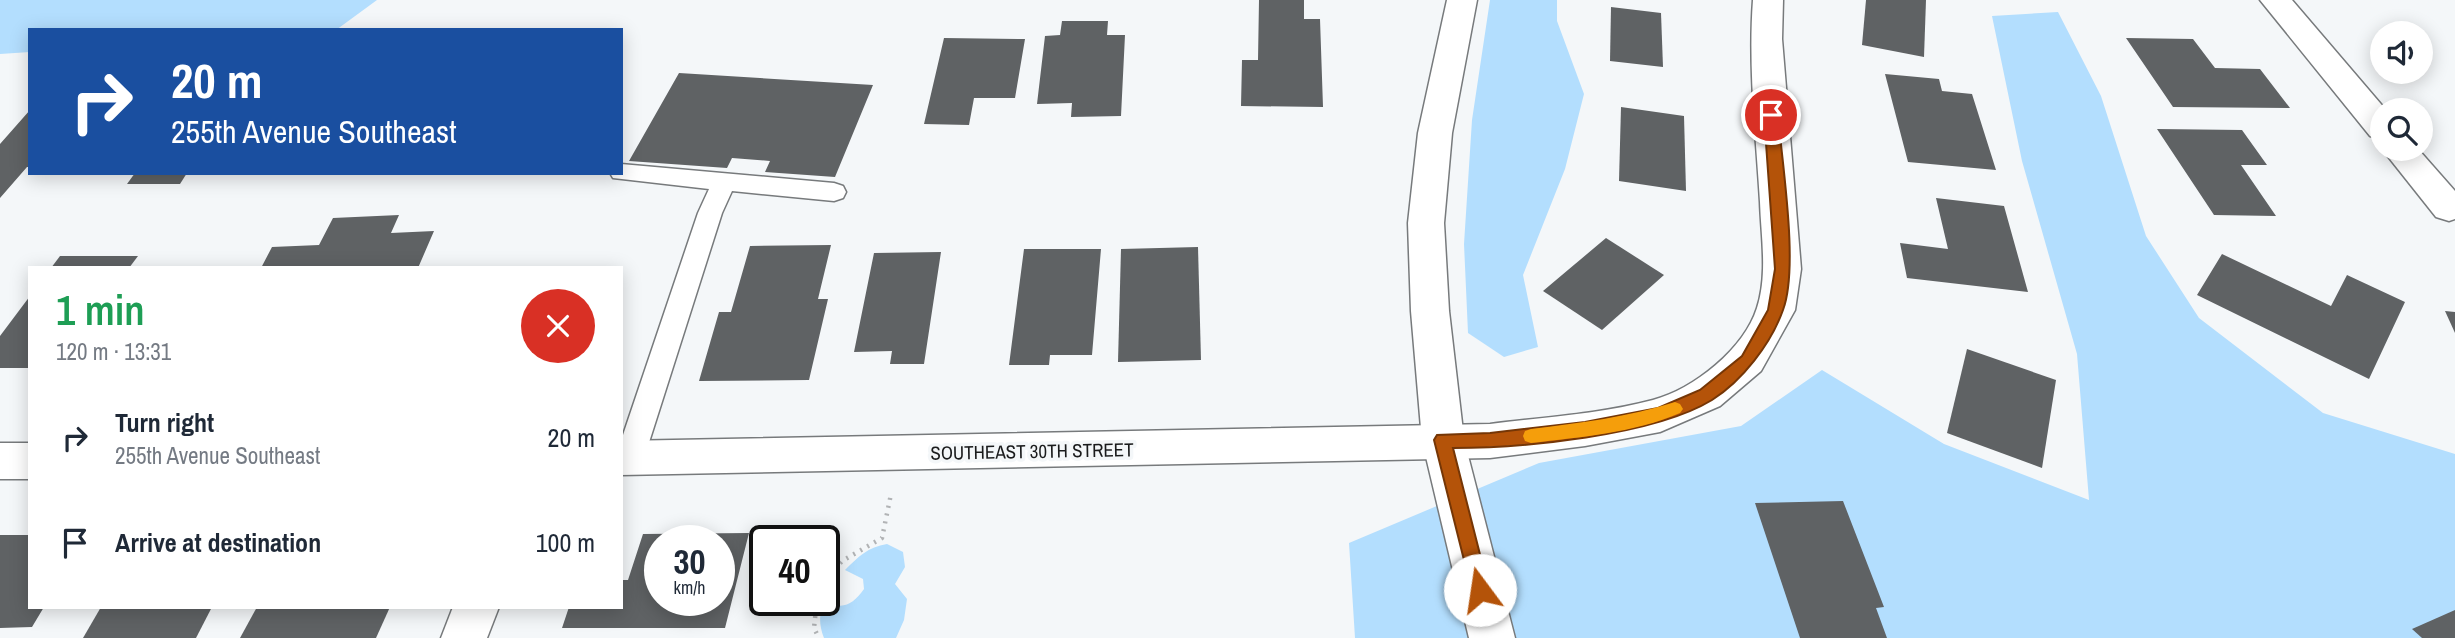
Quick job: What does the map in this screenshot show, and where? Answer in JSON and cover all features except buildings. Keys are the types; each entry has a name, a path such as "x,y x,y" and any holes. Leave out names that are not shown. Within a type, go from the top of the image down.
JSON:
{"street":[{"path":"1462,0 1435,133 1426,223 1430,311 1443,440 1492,638"},
{"name":"SOUTHEAST 30TH STREET","path":"626,458 1490,440 1585,429 1660,415 1706,395 1747,360 1776,310 1782,269 1766,39 1768,0"},
{"path":"2275,0 2370,114"},
{"path":"2409,161 2449,208"},
{"path":"0,461 28,461"},
{"path":"464,638 475,609"}],"lane":[{"path":"623,172 834,192"},
{"path":"626,458 710,213 725,181"}],"path":[{"path":"840,563 882,538 891,490"},
{"path":"815,616 814,628 819,638"}],"shaded area":[{"path":"0,0 377,0 339,28 28,28 28,52 0,54"},
{"path":"1490,0 1557,0 1557,21 1584,94 1565,169 1523,275 1538,347 1504,357 1468,333 1464,244 1472,120"},
{"path":"2058,12 2101,96 2146,236 2199,318 2323,413 2455,454 2455,638 1355,638 1349,543 1539,463 1741,426 1822,370 1944,444 2089,500 2077,354 2022,161 1992,16"},
{"path":"887,544 903,552 905,567 895,584 907,599 904,620 896,638 824,638 821,616 840,616 840,605 856,599 864,589 863,579 845,570 859,557"}],"slow traffic":[{"path":"1531,436 1660,415 1675,409"}],"route":[{"path":"1480,590 1443,440 1490,440 1585,429 1660,415 1706,395 1747,360 1776,310 1782,269 1771,115"}]}
